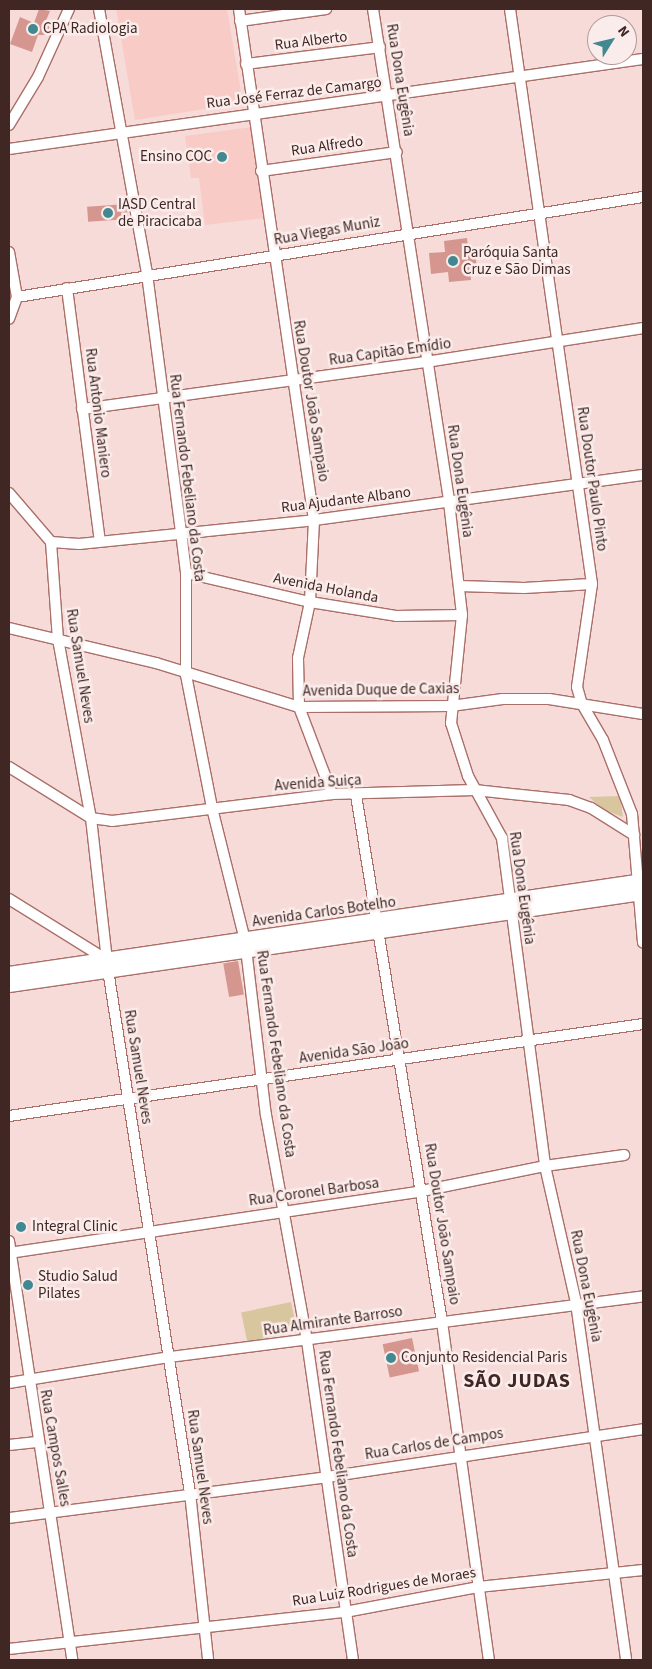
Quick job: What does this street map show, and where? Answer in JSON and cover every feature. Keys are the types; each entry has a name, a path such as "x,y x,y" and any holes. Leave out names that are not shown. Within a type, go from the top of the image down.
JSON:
{"main road":[{"name":"Avenida Carlos Botelho","path":"9,974 108,965 640,888"},
{"name":"Avenida Carlos Botelho","path":"9,985 108,965"}],"street":[{"path":"9,125 38,77 69,9"},
{"name":"Rua Fernando Febeliano da Costa","path":"99,9 124,131 147,274 181,532 186,573 186,674 212,808 246,946 262,1079 307,1341 353,1660"},
{"name":"Rua Doutor João Sampaio","path":"239,9 252,113 314,520 315,557 310,602 298,658 299,707 332,794"},
{"path":"240,21 326,9"},
{"name":"Rua Dona Eugênia","path":"373,9 386,96 397,152 426,362 449,502 462,614 451,706 454,738 475,790 499,829 530,1042 545,1166 576,1303 612,1575 626,1660"},
{"name":"Rua Doutor Paulo Pinto","path":"510,9 592,584 577,687 582,704 621,781 634,835 640,888 643,943"},
{"name":"Rua Alberto","path":"246,64 380,47"},
{"name":"Rua José Ferraz de Camargo","path":"9,148 643,59"},
{"name":"Rua Alfredo","path":"261,171 397,152"},
{"name":"Rua Viegas Muniz","path":"17,297 147,274 274,256 408,232 643,197"},
{"path":"9,252 17,297 9,320"},
{"name":"Rua Antonio Maniero","path":"67,288 100,541"},
{"name":"Rua Capitão Emídio","path":"82,409 426,362 643,328"},
{"name":"Rua Ajudante Albano","path":"51,542 100,541 314,520 643,476"},
{"path":"9,494 51,542"},
{"name":"Rua Samuel Neves","path":"51,542 58,639 91,818 108,965 127,1099 170,1357 190,1493 208,1660"},
{"name":"Avenida Holanda","path":"186,573 310,602 396,616 462,614"},
{"path":"458,586 524,588 592,584"},
{"name":"Avenida Duque de Caxias","path":"9,628 156,663 186,674 299,707 451,706 503,699 582,704 643,714"},
{"name":"Avenida Suiça","path":"9,767 91,818 112,820 332,794 356,795 475,790 569,800 591,808 634,835"},
{"name":"Rua Doutor João Sampaio","path":"356,795 398,1060 422,1191 462,1454 489,1660"},
{"path":"9,898 108,965"},
{"name":"Avenida São João","path":"9,1116 530,1042 643,1024"},
{"name":"Rua Coronel Barbosa","path":"10,1253 422,1191 545,1166 624,1155"},
{"name":"Rua Campos Salles","path":"9,1241 37,1442 51,1512 72,1660"},
{"name":"Rua Almirante Barroso","path":"9,1383 170,1357 307,1341 576,1303 643,1296"},
{"name":"Rua Carlos de Campos","path":"9,1518 190,1493 327,1477 462,1454 643,1429"},
{"path":"9,1445 37,1442"},
{"name":"Rua Luiz Rodrigues de Moraes","path":"9,1648 69,1640 345,1612 478,1587 612,1575 643,1570"}],"shaded area":[{"path":"116,9 227,9 243,103 135,120"},
{"name":"Ensino COC","path":"252,127 264,218 205,225 199,178 191,178 185,136"},
{"path":"620,796 623,817 604,810 589,797"},
{"path":"291,1302 297,1331 247,1342 241,1313"}],"building":[{"name":"CPA Radiologia","path":"39,9 50,11 45,23 52,25 48,35 38,35 32,52 10,44 20,17 34,23"},
{"name":"IASD Central de Piracicaba","path":"127,204 128,219 88,222 87,207"},
{"name":"Paróquia Santa Cruz e São Dimas","path":"467,238 468,248 475,247 477,270 470,270 471,280 449,282 448,272 431,274 429,253 445,252 444,241"},
{"path":"238,961 244,994 229,997 223,964"},
{"path":"412,1338 419,1371 390,1377 383,1344"}],"place":[{"name":"CPA Radiologia","path":"33,29"},
{"name":"Ensino COC","path":"222,157"},
{"name":"IASD Central de Piracicaba","path":"108,213"},
{"name":"Paróquia Santa Cruz e São Dimas","path":"453,261"},
{"name":"Integral Clinic","path":"21,1227"},
{"name":"Studio Salud Pilates","path":"28,1285"},
{"name":"Conjunto Residencial Paris","path":"391,1358"}],"district":[{"name":"SÃO JUDAS","path":"517,1381"}]}
